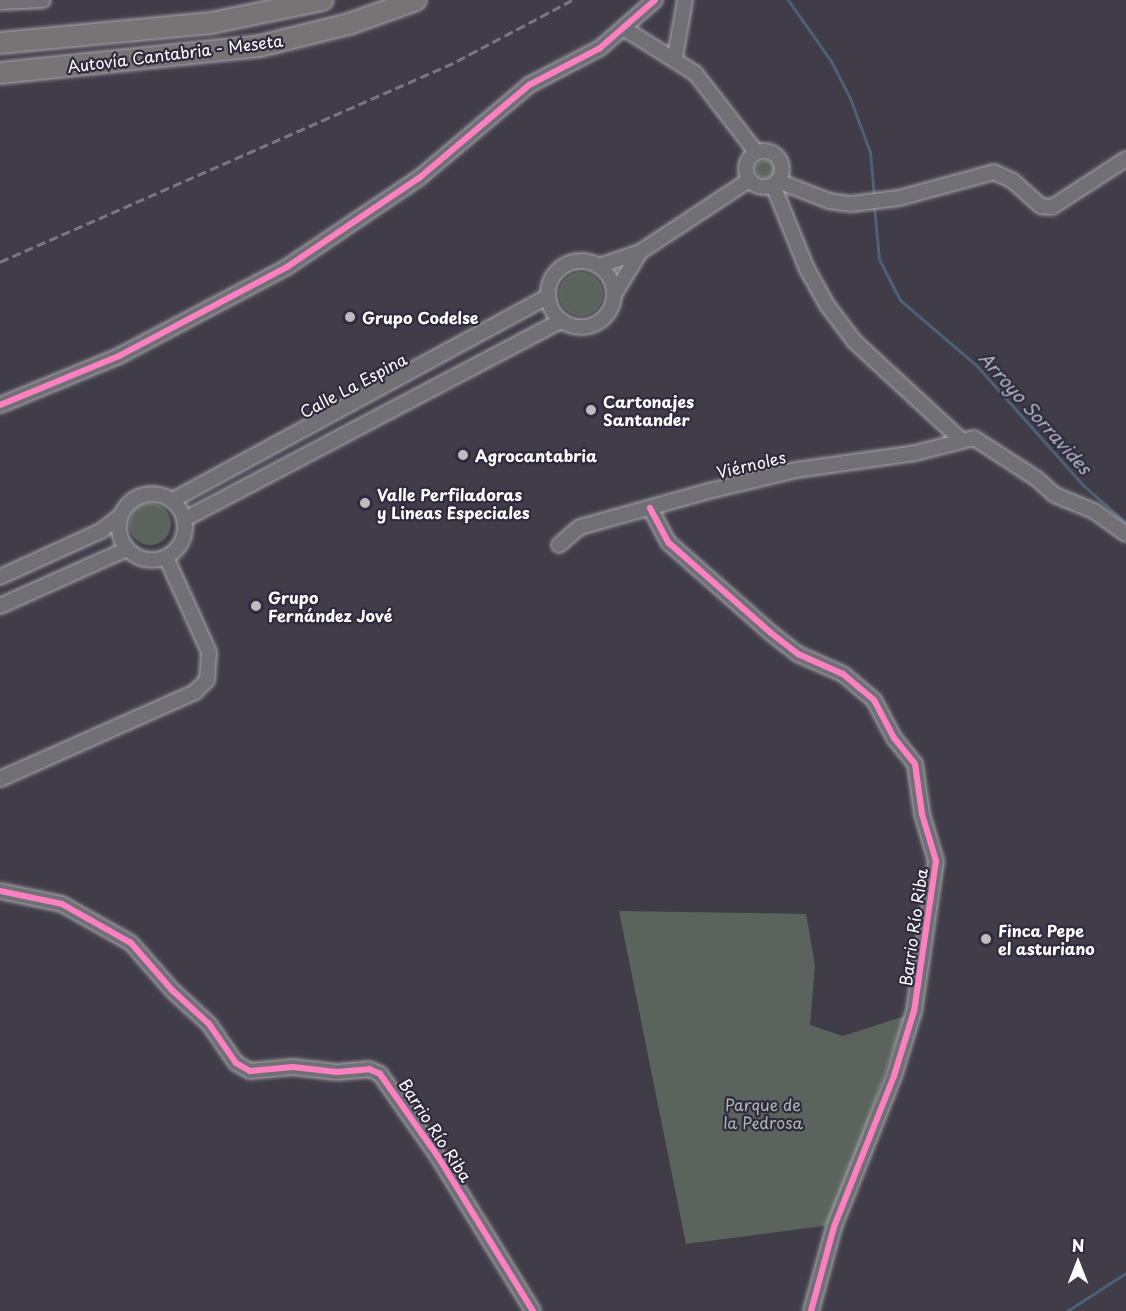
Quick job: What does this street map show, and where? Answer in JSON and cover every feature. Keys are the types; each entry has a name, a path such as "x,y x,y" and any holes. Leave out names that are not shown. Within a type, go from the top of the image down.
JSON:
{"highway":[{"name":"Autovía Cantabria - Meseta","path":"0,43 237,19 323,0"},
{"name":"Autovía Cantabria - Meseta","path":"0,73 260,46 350,24 416,0"},
{"path":"0,35 95,34"},
{"path":"0,82 215,58 260,46"}],"street":[{"path":"1,2 43,0"},
{"path":"0,405 119,356 287,267 419,178 529,85 592,53 625,29 655,0"},
{"path":"675,57 685,0"},
{"path":"625,29 675,57 695,73 756,152"},
{"path":"1126,159 1052,207 1041,206 1013,181 994,172 865,204 829,201 775,183 760,187 750,180 746,165 756,152 768,151 779,158 782,170 775,183 807,269 827,305 862,349 960,439 984,442 1055,495 1094,511 1126,534"},
{"path":"599,266 640,252 750,180"},
{"path":"615,293 612,282 599,266 579,260 568,263 552,277 547,297 561,321 581,328 601,321 640,252"},
{"name":"Calle La Espina","path":"173,500 547,297"},
{"path":"185,519 561,321"},
{"name":"Viérnoles","path":"559,545 580,527 786,472 915,453 960,439"},
{"path":"0,577 101,531 119,517 130,501 139,496 157,494 173,500 185,519 182,542 166,557 145,560 127,549 119,535 119,517"},
{"name":"Barrio Río Riba","path":"650,508 669,543 771,633 798,654 843,674 874,699 894,738 915,764 921,814 936,861 914,1011 894,1076 834,1227 811,1311"},
{"path":"0,606 127,549"},
{"path":"0,779 195,692 207,680 209,652 166,557"},
{"name":"Barrio Río Riba","path":"0,891 62,904 123,937 209,1024 236,1063 250,1071 292,1067 338,1072 369,1070 380,1074 442,1164 532,1311"}],"green space":[{"path":"761,160 769,160 774,165 772,176 761,178 756,173 756,165"},
{"path":"581,272 596,279 603,294 596,309 581,316 566,309 559,294 566,279"},
{"path":"150,503 158,504 165,509 170,516 170,532 165,539 158,544 150,545 142,544 135,539 130,532 129,524 130,516 135,509 142,504"},
{"name":"Parque de la Pedrosa","path":"619,911 806,914 815,965 810,1025 843,1036 905,1016 831,1225 686,1244"}],"waterway":[{"name":"Arroyo Sorravides","path":"788,0 831,61 850,98 870,152 874,196"},
{"name":"Arroyo Sorravides","path":"874,206 879,259 900,300 977,366 1083,485 1126,523"},
{"path":"1067,1311 1126,1273"}],"railway":[{"path":"0,262 457,61 572,0"}],"cycle path":[{"path":"0,405 119,356 287,267 419,178 529,85 600,48 655,0"},
{"path":"650,508 669,543 771,633 798,654 843,674 874,700 894,738 915,764 922,814 936,861 914,1011 894,1076 834,1227 811,1311"},
{"path":"0,891 62,904 131,943 172,990 209,1024 236,1063 250,1071 293,1067 337,1072 369,1069 380,1074 437,1155 533,1311"}],"place":[{"name":"Grupo Codelse","path":"350,317"},
{"name":"Cartonajes Santander","path":"591,410"},
{"name":"Agrocantabria","path":"463,455"},
{"name":"Valle Perfiladoras y Lineas Especiales","path":"365,503"},
{"name":"Grupo Fernández Jové","path":"256,606"},
{"name":"Finca Pepe el asturiano","path":"986,939"}]}
